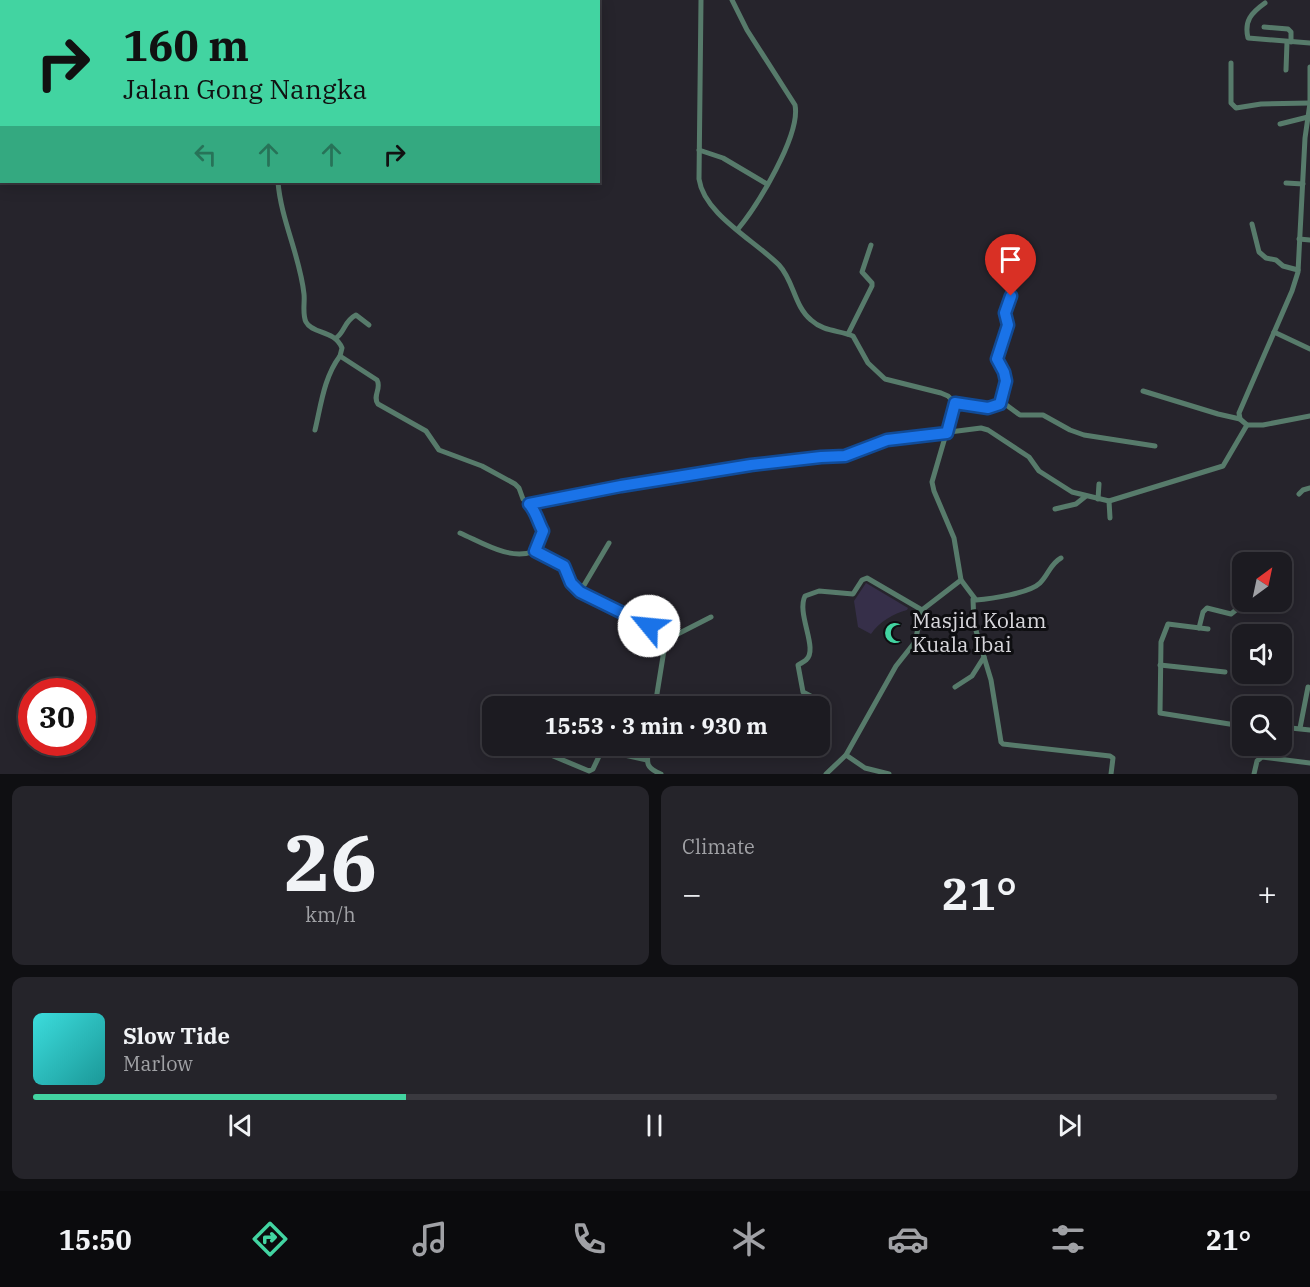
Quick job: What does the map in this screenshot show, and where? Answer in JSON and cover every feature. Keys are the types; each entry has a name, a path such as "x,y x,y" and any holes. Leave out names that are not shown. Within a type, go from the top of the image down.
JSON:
{"street":[{"path":"701,0 699,179 703,194 717,213 759,246 785,271 801,308 809,319 827,330 848,334 857,340 868,363 885,380 940,393 948,396 955,403 988,408 1000,404 1009,406 1022,415 1043,415 1084,435 1155,446"},
{"path":"732,0 747,30 795,105 797,114 788,144 752,211 738,229"},
{"path":"1265,3 1249,16 1248,39 1310,44"},
{"path":"1264,27 1288,29 1291,32 1286,70"},
{"path":"1231,63 1231,103 1236,108 1261,104 1310,103"},
{"path":"1240,418 1240,408 1292,291 1298,270 1310,103 1310,67"},
{"path":"1280,124 1308,117"},
{"path":"699,150 723,159 767,184"},
{"path":"278,183 280,201 304,292 305,320 309,326 336,338 342,348 325,387 315,430"},
{"path":"1286,183 1305,183"},
{"path":"1252,224 1259,252 1283,266 1298,270"},
{"path":"1299,239 1310,240"},
{"path":"848,334 872,286 862,272 871,245"},
{"path":"1000,404 1006,381 997,359 1008,325 1005,313 1017,279"},
{"path":"336,338 352,317 358,316 369,325"},
{"path":"1274,332 1310,349"},
{"path":"340,356 378,380 379,386 375,398 378,404 426,431 439,450 482,465 515,484 523,499 535,511 543,531 538,552"},
{"path":"1143,392 1218,414 1240,418 1247,425 1310,416"},
{"path":"955,403 932,486 954,538 961,580 973,599 974,624 991,680 1001,742 1110,756 1113,758 1111,774"},
{"path":"529,504 621,486 751,465 845,456 887,440 981,428 1029,457 1041,473 1072,492 1109,501 1223,466 1247,425"},
{"path":"1098,499 1100,484"},
{"path":"1299,494 1310,488"},
{"path":"1055,509 1076,504 1086,496"},
{"path":"1109,501 1110,518"},
{"path":"460,533 501,551 517,554 538,552 564,566 571,583 580,592 657,632 664,641 665,654 656,696"},
{"path":"580,592 609,543"},
{"path":"973,599 1001,597 1033,588 1042,582 1052,564 1061,558"},
{"path":"811,696 802,691 798,665 807,660 811,651 802,612 805,596 819,591 853,594 862,580 867,578 922,610"},
{"path":"826,774 846,754 896,666 916,639 922,610 961,580"},
{"path":"1199,628 1203,612 1207,608 1231,614 1234,612"},
{"path":"664,641 711,617"},
{"path":"1208,629 1168,624 1161,642 1160,712 1232,724"},
{"path":"955,687 973,674 984,657"},
{"path":"1160,665 1225,672"},
{"path":"1300,728 1308,687"},
{"path":"1292,728 1310,730"},
{"path":"846,754 865,768 889,774"},
{"path":"554,756 589,771 593,769 599,756"},
{"path":"630,756 648,760"},
{"path":"649,756 650,768 661,774"},
{"path":"1254,774 1257,761 1262,757 1310,763"},
{"path":"646,774 650,768"}],"shaded area":[{"path":"866,583 908,608 887,619 871,634 858,627 854,601"}],"place":[{"name":"Masjid Kolam Kuala Ibai","path":"895,633"}],"route":[{"path":"649,626 580,592 571,583 564,566 535,551 543,531 535,511 529,504 621,486 751,465 845,456 878,442 947,433 955,403 988,408 1000,404 1006,381 997,359 1008,325 1005,313 1011,296"}]}
